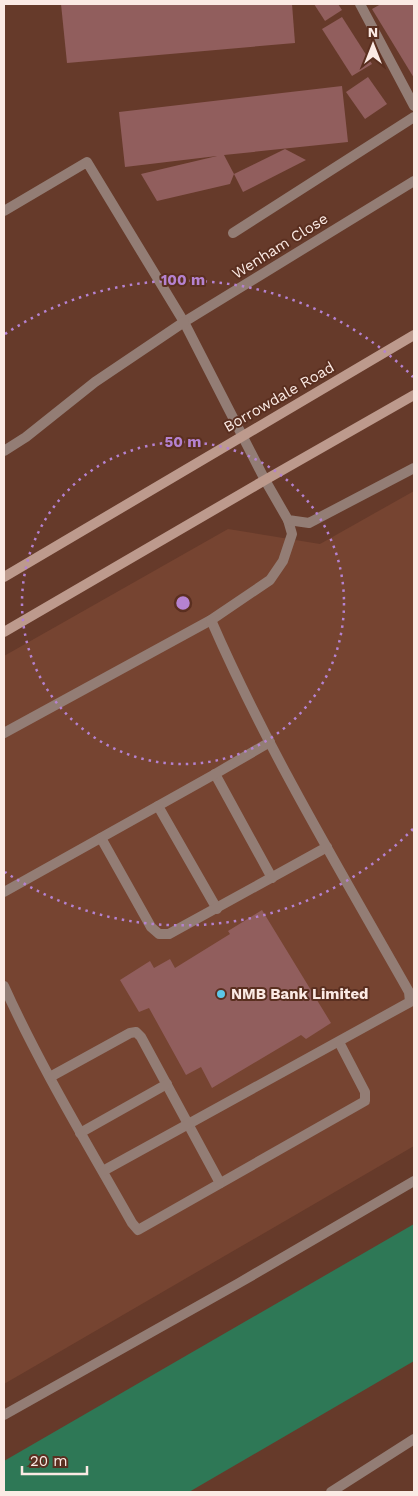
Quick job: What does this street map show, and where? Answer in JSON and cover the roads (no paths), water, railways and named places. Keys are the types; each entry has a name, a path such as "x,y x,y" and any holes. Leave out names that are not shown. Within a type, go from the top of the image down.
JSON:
{"main road":[{"name":"Borrowdale Road","path":"4,576 414,335"},
{"path":"4,632 414,395"}],"street":[{"path":"360,4 414,106"},
{"path":"233,233 414,117"},
{"path":"4,211 88,162 184,322 265,480 288,520 292,534 283,562 270,580 211,620 4,733"},
{"name":"Wenham Close","path":"4,451 26,438 95,382 184,322 414,181"},
{"path":"288,520 309,522 334,511 414,468"},
{"path":"103,1171 410,1002 409,992 270,742 230,664 211,620"},
{"path":"4,892 270,742"},
{"path":"215,774 272,878"},
{"path":"158,806 216,908"},
{"path":"102,838 151,927 159,934 169,934 327,847"},
{"path":"4,986 80,1133 132,1223 138,1230 365,1101 365,1092 339,1042"},
{"path":"50,1077 130,1033 136,1032 140,1036 220,1183"},
{"path":"80,1133 166,1084"},
{"path":"4,1415 239,1283 414,1181"},
{"path":"331,1492 414,1439"}],"place":[{"name":"NMB Bank Limited","path":"221,994"}]}
